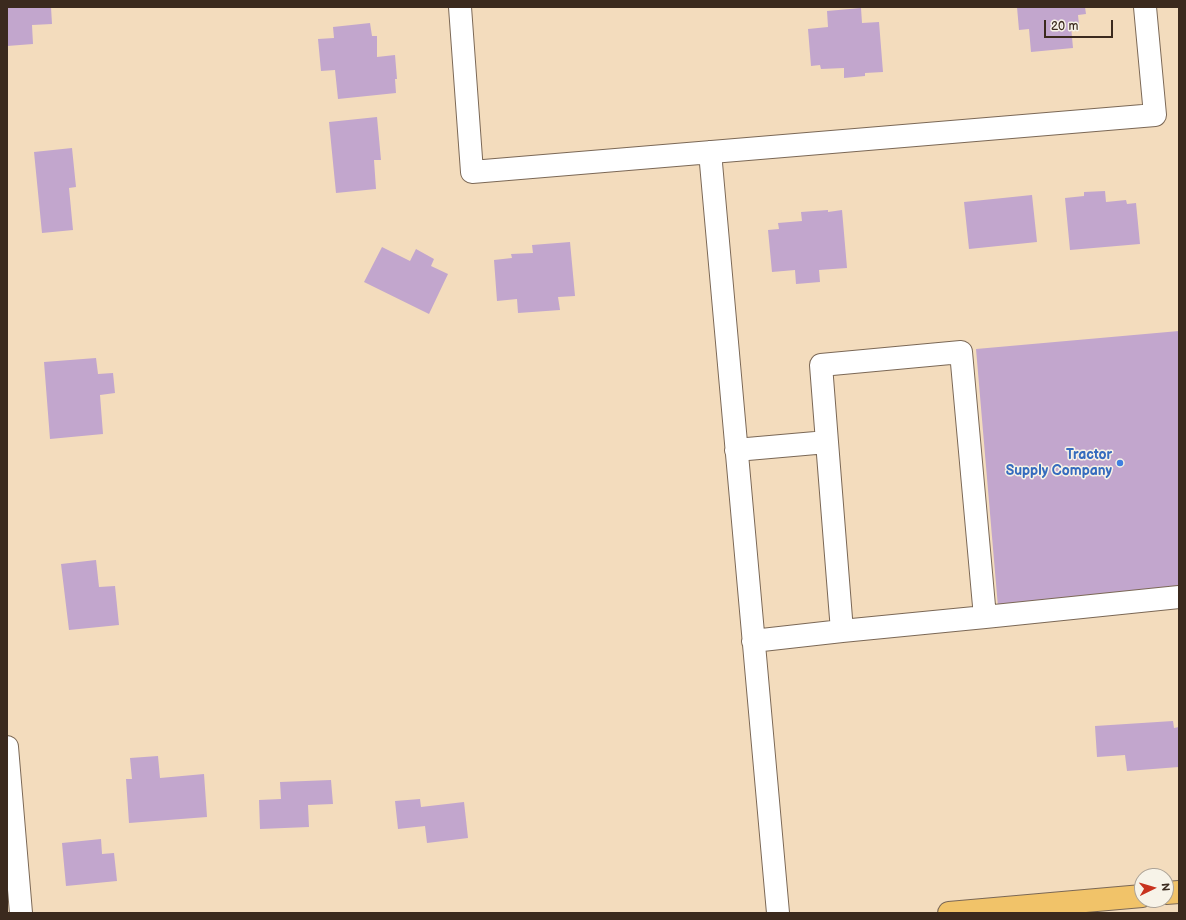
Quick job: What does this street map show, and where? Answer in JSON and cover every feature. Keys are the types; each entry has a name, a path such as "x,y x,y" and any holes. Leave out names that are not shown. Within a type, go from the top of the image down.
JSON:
{"main road":[{"path":"949,913 1134,897"}],"street":[{"path":"460,7 472,172 1155,115 1145,7"},
{"path":"710,152 778,913"},
{"path":"842,631 821,365 961,352 985,617"},
{"path":"736,450 827,442"},
{"path":"753,641 1179,597"},
{"path":"7,748 8,777 21,913"}],"building":[{"path":"7,7 51,7 52,24 32,25 33,44 7,46"},
{"path":"1017,7 1085,7 1086,14 1078,15 1079,25 1071,26 1073,48 1031,52 1029,29 1019,30"},
{"path":"861,8 862,23 879,22 883,72 865,73 865,76 844,78 844,68 821,69 820,65 811,66 808,29 828,27 827,11"},
{"path":"370,23 372,36 377,36 377,57 395,55 397,79 395,79 396,93 338,99 335,70 321,71 318,39 334,38 333,27"},
{"path":"377,117 381,160 374,160 376,189 336,193 329,122"},
{"path":"72,148 76,187 69,188 73,230 42,233 34,152"},
{"path":"1105,191 1106,202 1126,200 1127,204 1136,203 1140,244 1070,250 1065,198 1084,196 1084,192"},
{"path":"1032,195 1037,242 969,249 964,202"},
{"path":"828,210 828,212 842,210 847,268 819,270 820,282 796,284 795,270 772,272 768,230 779,229 778,223 802,221 801,212"},
{"path":"570,242 575,296 558,297 560,310 518,313 517,299 497,301 494,260 512,258 511,254 533,253 532,245"},
{"path":"382,247 410,261 416,249 434,259 431,266 448,274 429,314 364,282"},
{"path":"1179,331 1179,591 998,607 976,349"},
{"path":"96,358 98,374 113,373 115,393 100,395 103,434 50,439 44,362"},
{"path":"96,560 99,587 115,586 119,625 69,630 61,564"},
{"path":"1173,721 1174,728 1179,727 1179,767 1127,771 1125,755 1097,757 1095,726"},
{"path":"158,756 160,778 204,774 207,817 129,823 126,779 132,779 130,758"},
{"path":"331,780 333,804 308,805 309,827 260,829 259,800 281,799 280,782"},
{"path":"420,799 421,807 464,802 468,838 427,843 425,826 398,829 395,801"},
{"path":"101,839 102,854 114,853 117,881 66,886 62,843"}],"place":[{"name":"Tractor Supply Company","path":"1120,463"}]}
